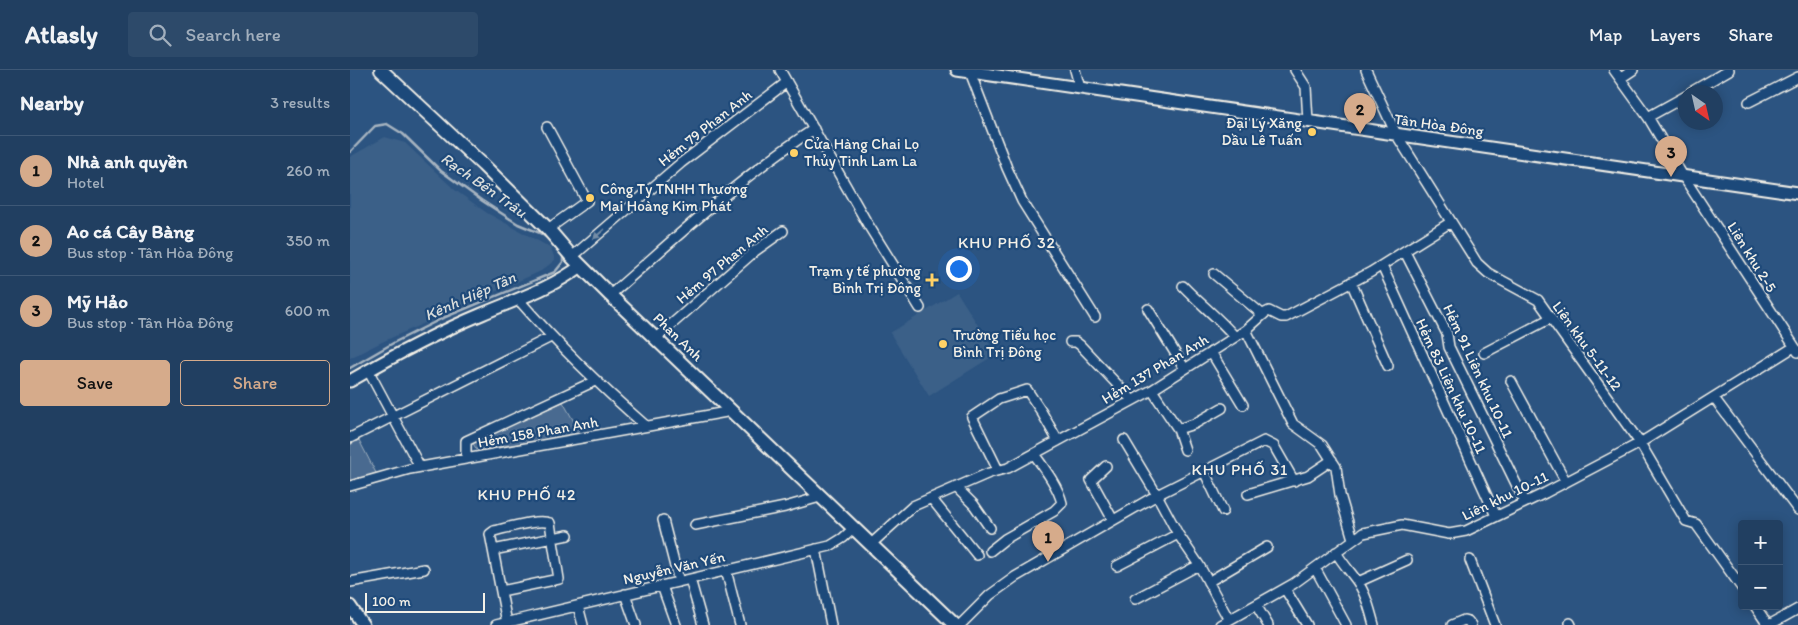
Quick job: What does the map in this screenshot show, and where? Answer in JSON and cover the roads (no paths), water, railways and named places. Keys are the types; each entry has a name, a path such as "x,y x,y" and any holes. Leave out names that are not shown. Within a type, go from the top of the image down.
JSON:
{"main road":[{"name":"Phan Anh","path":"381,70 483,165 610,294 955,625"}],"street":[{"path":"780,70 920,308"},
{"name":"Tân Hòa Đông","path":"957,70 1011,74 1080,88 1798,193"},
{"path":"1076,70 1080,88"},
{"path":"1295,70 1306,87 1308,121"},
{"name":"Liên khu 5-11-12","path":"1366,70 1396,134 1477,263 1488,273 1538,300 1640,443 1686,521 1696,524 1738,582"},
{"name":"Liên khu 2-5","path":"1614,70 1648,117 1683,176 1796,350"},
{"path":"1621,78 1633,70"},
{"path":"1703,85 1729,70"},
{"path":"970,72 1007,168 1022,201 1095,317"},
{"path":"1749,102 1798,77"},
{"name":"Hẻm 79 Phan Anh","path":"577,261 681,163 787,82"},
{"path":"1648,117 1678,100"},
{"path":"547,127 587,201 548,229"},
{"path":"610,294 739,183 778,153 814,130"},
{"path":"1214,274 1263,315 1269,311 1286,318 1382,266 1451,222"},
{"name":"Hẻm 97 Phan Anh","path":"656,338 755,251 783,231"},
{"name":"Hẻm 91 Liên khu 10-11","path":"1405,252 1447,334 1449,347 1526,502"},
{"path":"350,381 411,346 518,300 571,273 577,261"},
{"name":"Hẻm 83 Liên khu 10-11","path":"1382,266 1496,516"},
{"path":"1351,282 1388,366"},
{"path":"1183,286 1222,321 1235,337"},
{"path":"518,300 551,337 595,381 646,426"},
{"path":"1148,309 1185,369"},
{"name":"Hẻm 137 Phan Anh","path":"870,545 913,506 998,470 1008,468 1152,390 1246,330 1263,315"},
{"path":"1484,353 1551,318"},
{"path":"1246,330 1294,424 1322,445 1336,467 1340,495 1353,539"},
{"path":"350,438 551,337"},
{"path":"1070,342 1076,342 1080,345 1132,400"},
{"name":"Liên khu 10-11","path":"1224,623 1285,589 1363,533 1402,525 1449,534 1466,531 1640,443 1796,350"},
{"path":"1211,352 1243,405"},
{"path":"368,370 420,467"},
{"path":"466,459 466,441 595,381"},
{"path":"1511,381 1566,482"},
{"path":"998,470 972,417 999,399 1027,390 1058,441"},
{"path":"1152,390 1178,429 1185,450"},
{"path":"1714,398 1798,510"},
{"path":"1178,429 1194,424 1222,408"},
{"name":"Hẻm 158 Phan Anh","path":"350,486 420,467 732,410"},
{"path":"1124,440 1178,534 1199,565 1208,582 1224,623"},
{"path":"960,625 990,595 1015,577 1157,495 1264,441 1274,446 1294,481"},
{"path":"990,552 1004,539 1038,521 1054,511 1062,503 1061,497 1048,472 1034,454"},
{"path":"1248,494 1308,476 1332,460"},
{"path":"1106,466 1091,480 1113,520"},
{"path":"1204,472 1223,511"},
{"path":"956,487 974,505 990,528"},
{"path":"695,525 785,507 820,497"},
{"path":"931,498 977,555"},
{"path":"663,520 679,582"},
{"path":"1038,521 1057,552"},
{"path":"501,591 559,579 550,522 521,525 490,534 506,623"},
{"name":"Nguyễn Văn Yến","path":"496,625 816,549 837,542 853,528"},
{"path":"1117,566 1178,534"},
{"path":"493,550 568,535"},
{"path":"1208,582 1267,547"},
{"path":"816,549 831,625"},
{"path":"1336,552 1341,562 1358,582 1374,625"},
{"path":"1358,582 1407,560"},
{"path":"1470,560 1495,625"},
{"path":"1135,600 1199,565"},
{"path":"1315,568 1346,625"},
{"path":"350,582 424,569"},
{"path":"726,570 740,625"},
{"path":"690,579 703,625"},
{"path":"662,586 676,625"},
{"path":"1285,589 1307,625"},
{"path":"624,594 636,625"},
{"path":"1256,605 1268,625"},
{"path":"350,606 363,625"},
{"path":"578,606 582,625"},
{"path":"1758,610 1769,625 1798,609"},
{"path":"1452,625 1464,620 1468,621 1471,625"}],"waterway":[{"name":"Rạch Bến Trâu","path":"350,152 375,126 387,124 403,134 441,171 481,200 518,224 540,233 550,240"},
{"name":"Kênh Hiệp Tân","path":"350,368 395,342 443,318 555,272 563,262 563,255"}],"place":[{"name":"Đại Lý Xăng Dầu Lê Tuấn","path":"1312,132"},
{"name":"Ao cá Cây Bàng","path":"1360,134"},
{"name":"Cửa Hàng Chai Lọ Thủy Tinh Lam La","path":"794,153"},
{"name":"Mỹ Hảo","path":"1671,177"},
{"name":"Công Ty TNHH Thương Mại Hoàng Kim Phát","path":"590,198"},
{"name":"Trạm y tế phường Bình Trị Đông","path":"932,280"},
{"name":"Trường Tiểu học Bình Trị Đông","path":"943,344"},
{"name":"Nhà anh quyền","path":"1048,562"}],"district":[{"name":"KHU PHỐ 32","path":"1007,242"},
{"name":"KHU PHỐ 31","path":"1240,469"},
{"name":"KHU PHỐ 42","path":"527,494"}]}
